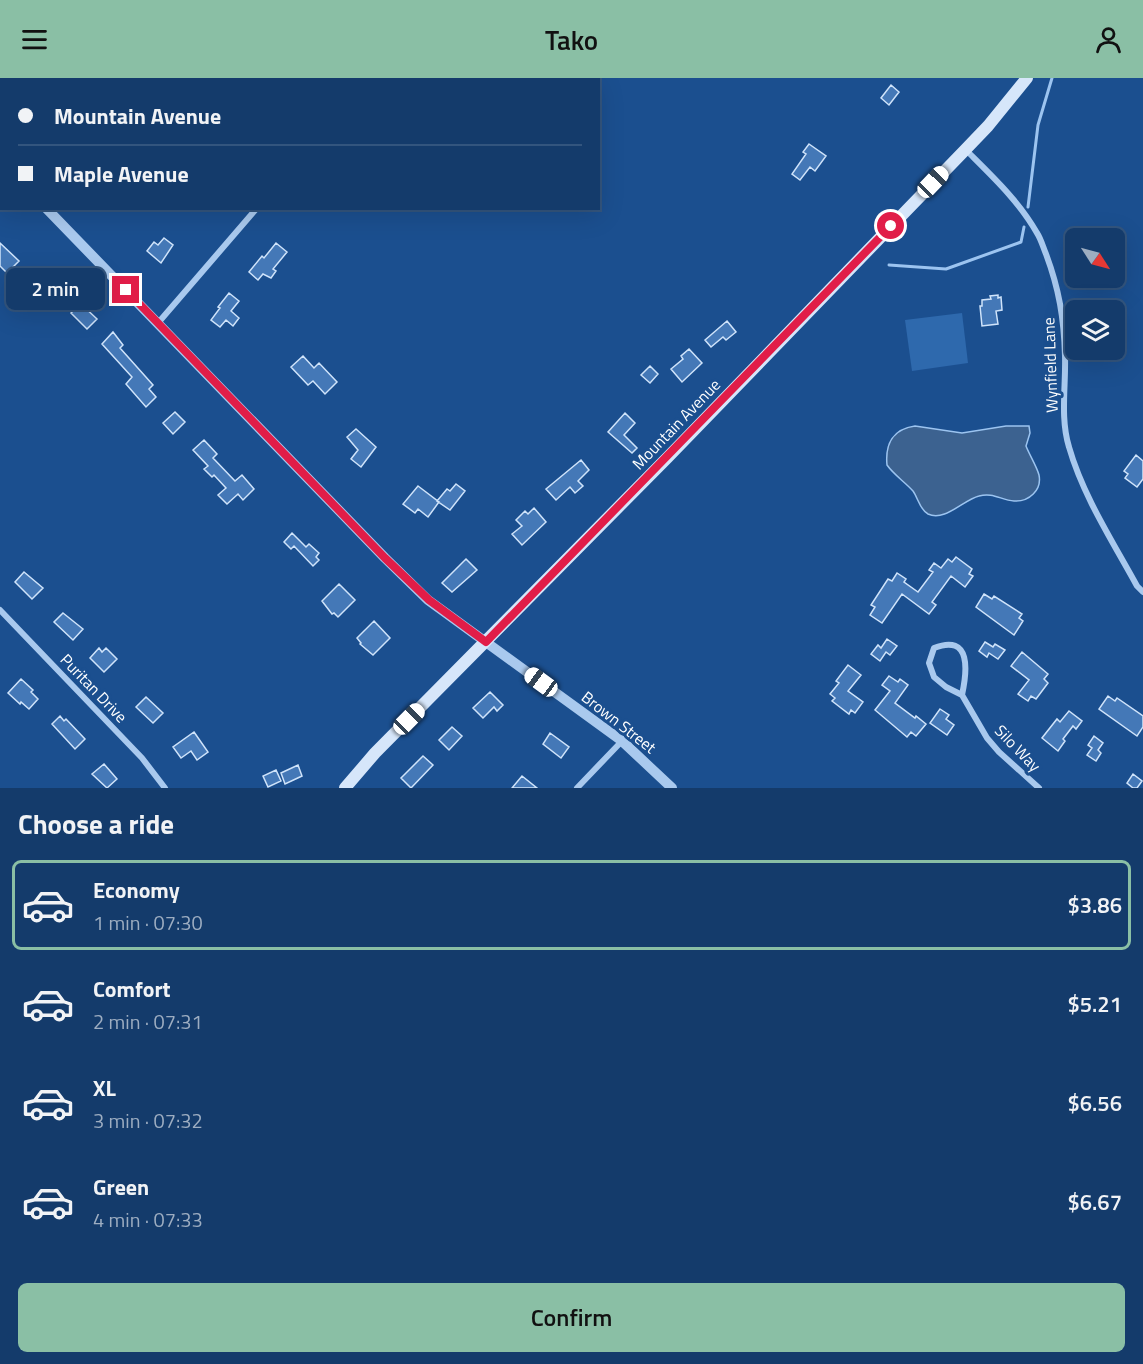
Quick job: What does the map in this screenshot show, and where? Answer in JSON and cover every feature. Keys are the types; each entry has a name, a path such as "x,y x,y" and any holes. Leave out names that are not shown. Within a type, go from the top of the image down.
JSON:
{"main road":[{"name":"Mountain Avenue","path":"345,788 375,753 965,150 995,118 1026,78"}],"street":[{"name":"Wynfield Lane","path":"965,150 1005,189 1038,233 1056,281 1062,313 1065,358 1064,409 1068,446 1101,520 1137,586 1143,592"},
{"name":"Brown Street","path":"48,210 385,558 429,600 622,741 672,788"},
{"path":"158,323 255,210"},
{"name":"Puritan Drive","path":"0,610 142,758 165,788"},
{"path":"947,644 954,645 965,656 962,694 946,687 934,677 928,663 934,648 947,644"},
{"name":"Silo Way","path":"962,694 987,738 1012,766 1039,788"},
{"path":"577,788 622,741"}],"shaded area":[{"path":"962,313 968,363 912,371 905,320"},
{"path":"915,426 962,433 1006,426 1029,426 1030,433 1026,446 1039,475 1036,490 1029,497 1020,501 984,495 973,498 947,513 934,516 928,514 921,507 913,491 887,465 887,450 892,439 901,430"}],"building":[{"path":"891,85 899,92 889,105 881,98"},
{"path":"809,144 826,156 815,171 810,167 800,180 792,174 806,154 803,152"},
{"path":"164,238 173,245 161,263 147,251 154,242 158,245"},
{"path":"0,243 19,261 7,273 0,266"},
{"path":"276,243 287,252 273,269 276,271 271,278 263,274 258,280 249,272"},
{"path":"229,293 239,301 231,311 239,318 233,326 226,320 220,327 211,320"},
{"path":"998,295 998,298 1001,297 1002,310 996,311 998,324 982,326 980,306 982,306 982,300"},
{"path":"81,304 97,319 87,329 71,313"},
{"path":"727,321 736,332 726,340 723,337 711,347 705,340"},
{"path":"113,332 123,345 120,348 153,385 149,389 156,397 146,407 126,384 132,377 102,344"},
{"path":"689,349 702,363 682,382 671,369 683,359 681,356"},
{"path":"303,356 314,368 319,363 337,382 325,394 313,381 308,385 291,367"},
{"path":"650,366 658,374 650,383 641,375"},
{"path":"175,412 185,422 173,434 163,423"},
{"path":"625,413 635,423 624,435 637,448 632,453 608,432"},
{"path":"356,429 376,447 361,467 351,459 358,450 347,437"},
{"path":"204,440 217,454 213,458 235,481 242,475 254,489 243,500 238,494 227,504 218,495 226,488 214,475 212,477 204,469 208,466 193,450"},
{"path":"1136,455 1143,461 1143,479 1137,487 1125,478 1128,474 1124,471"},
{"path":"581,460 589,470 578,481 583,486 575,493 570,487 556,500 546,489"},
{"path":"456,484 465,491 450,510 437,501 447,489 450,491"},
{"path":"418,486 439,502 428,517 418,509 415,513 403,504"},
{"path":"534,508 546,522 522,545 512,534 522,526 516,520 525,511 528,514"},
{"path":"292,533 306,547 309,544 319,553 316,557 319,560 313,566 294,546 291,549 284,542"},
{"path":"956,557 972,569 969,574 973,576 965,587 951,576 932,602 936,605 929,614 902,594 882,623 870,615 875,607 871,605 888,579 892,581 897,573 906,579 904,582 918,592 933,572 929,570 934,563 941,568 948,559 952,562"},
{"path":"466,559 477,570 452,592 442,583"},
{"path":"24,572 43,588 32,599 15,582"},
{"path":"339,584 355,600 338,617 332,614 322,601"},
{"path":"984,594 992,599 994,596 1022,614 1019,618 1023,621 1014,635 976,607"},
{"path":"63,613 83,629 73,640 54,622"},
{"path":"374,621 390,638 373,655 360,644 357,638"},
{"path":"887,639 897,646 890,655 886,652 880,661 871,654 878,645 881,648"},
{"path":"985,642 993,647 995,644 1005,650 998,659 989,653 987,657 979,651"},
{"path":"99,648 102,652 106,648 117,659 104,672 90,658"},
{"path":"1022,652 1048,674 1044,679 1048,683 1036,699 1031,696 1028,701 1018,694 1029,680 1011,666"},
{"path":"848,665 861,675 848,691 863,702 855,713 851,710 849,714 832,701 835,698 830,694 839,683 836,681"},
{"path":"889,676 898,682 900,679 908,685 895,703 926,724 916,736 911,732 907,737 875,710 890,691 882,685"},
{"path":"21,679 33,690 31,692 38,699 29,709 8,693"},
{"path":"490,692 503,705 497,711 494,707 483,718 473,708"},
{"path":"1108,696 1115,701 1117,698 1143,716 1143,727 1137,736 1099,709"},
{"path":"146,697 163,713 153,723 136,707"},
{"path":"940,709 949,715 946,719 954,725 947,735 930,723"},
{"path":"1069,711 1082,721 1076,729 1073,726 1063,739 1065,741 1058,751 1042,738 1057,719 1060,722"},
{"path":"60,716 64,721 66,719 85,739 75,749 52,724"},
{"path":"452,727 462,736 449,750 439,740"},
{"path":"194,732 208,752 197,760 191,751 181,758 173,747"},
{"path":"550,733 569,747 561,758 543,744"},
{"path":"1094,736 1103,743 1098,750 1101,753 1096,761 1087,755 1092,748 1088,745"},
{"path":"423,756 433,765 411,788 401,778"},
{"path":"104,764 117,779 107,788 92,774"},
{"path":"298,765 302,776 285,784 281,773"},
{"path":"276,770 281,781 268,787 263,776"},
{"path":"1133,774 1142,781 1137,788 1127,783"},
{"path":"522,776 537,788 512,788"}],"waterway":[{"path":"1028,207 1038,125 1052,78"},
{"path":"889,265 946,269 1021,242 1024,227"}],"route":[{"path":"126,290 385,558 429,600 486,642 891,226"}]}
